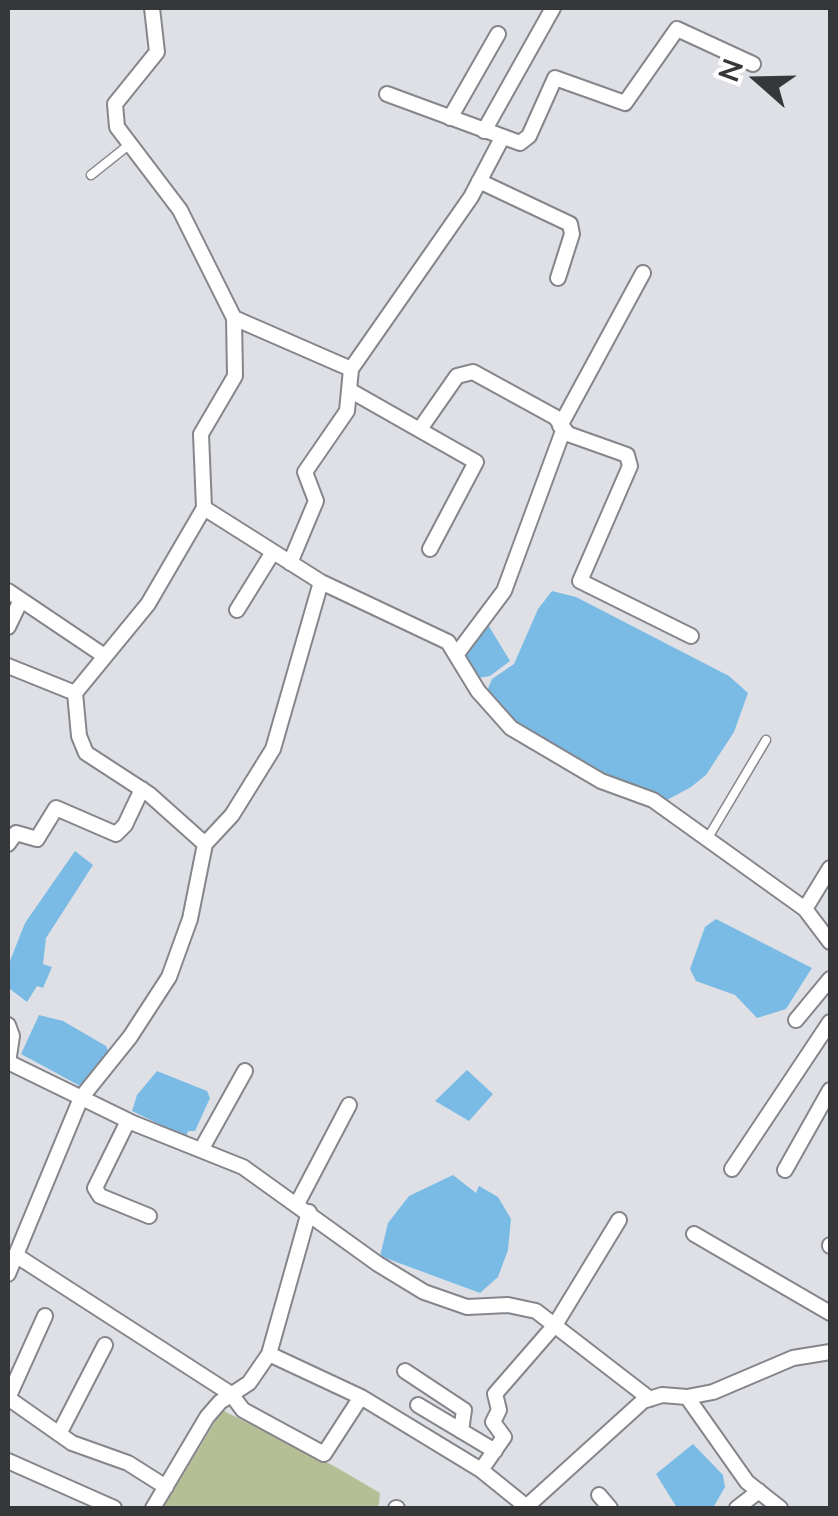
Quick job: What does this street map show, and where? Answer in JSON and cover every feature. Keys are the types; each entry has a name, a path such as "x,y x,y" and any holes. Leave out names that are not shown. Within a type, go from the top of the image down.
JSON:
{"street":[{"path":"152,8 158,44 154,61 120,97 113,112 117,127 184,216 234,318 236,376 201,434 204,508 148,604 102,655 75,693 81,745 96,760 142,789 205,844"},
{"path":"484,132 553,8"},
{"path":"387,94 484,132 525,141 556,78 620,102 631,100 677,29 753,64"},
{"path":"450,118 498,34"},
{"path":"290,563 316,501 304,472 346,411 351,368 479,182 502,138"},
{"path":"479,182 570,224 572,234 558,278"},
{"path":"456,656 504,590 562,429 643,273"},
{"path":"234,318 351,368"},
{"path":"420,429 456,376 467,371 556,418 562,429 630,460 580,581 691,636"},
{"path":"351,391 473,458 477,466 430,549"},
{"path":"204,508 321,582 448,642 478,691 511,728 601,781 653,800 805,909 830,942"},
{"path":"237,610 273,552"},
{"path":"8,1274 81,1098 169,978 190,919 205,844 232,815 273,749 321,582"},
{"path":"8,591 102,655"},
{"path":"8,627 21,600"},
{"path":"8,666 75,693"},
{"path":"8,844 16,834 37,839 56,808 116,834 125,825 142,789"},
{"path":"805,909 830,868"},
{"path":"796,1020 830,980"},
{"path":"732,1169 830,1022"},
{"path":"8,1025 12,1036 8,1062 128,1121 243,1166 378,1264 452,1304 523,1307 555,1325 650,1399"},
{"path":"201,1150 246,1071"},
{"path":"785,1170 830,1090"},
{"path":"153,1508 207,1417 249,1383 269,1354 303,1208 349,1105"},
{"path":"128,1121 95,1188 100,1196 149,1216"},
{"path":"481,1470 504,1437 492,1422 498,1410 495,1394 555,1325 619,1220"},
{"path":"694,1234 830,1313"},
{"path":"17,1256 231,1394 243,1410 324,1454 360,1397"},
{"path":"44,1316 8,1398 59,1434 128,1463 166,1487"},
{"path":"59,1434 105,1345"},
{"path":"269,1354 360,1397 481,1470 527,1508 650,1399 687,1397 738,1384 792,1358 830,1352"},
{"path":"405,1371 464,1410 461,1431"},
{"path":"687,1397 747,1482 780,1508"},
{"path":"418,1405 494,1451"},
{"path":"8,1461 114,1508"},
{"path":"738,1508 759,1491"},
{"path":"599,1496 610,1508"}],"lane":[{"path":"91,175 130,144"},
{"path":"706,841 766,740"}],"green space":[{"path":"222,1410 380,1493 379,1504 376,1508 163,1508"}],"water":[{"path":"552,591 576,597 729,676 748,693 734,732 706,775 691,787 667,800 621,788 511,728 487,691 492,679 514,664 538,609"},
{"path":"487,623 510,661 490,676 478,678 456,643 473,625"},
{"path":"75,851 93,865 46,938 43,964 52,967 43,988 37,986 27,1002 10,989 8,966 25,923"},
{"path":"716,919 812,968 786,1009 757,1018 735,995 696,981 690,969 705,927"},
{"path":"39,1015 63,1021 106,1046 112,1058 82,1087 21,1054"},
{"path":"467,1070 493,1094 469,1121 435,1101"},
{"path":"157,1071 207,1091 210,1098 195,1131 188,1131 186,1137 132,1111 137,1095"},
{"path":"453,1175 476,1193 479,1186 498,1197 511,1219 508,1250 498,1277 480,1293 380,1256 388,1223 409,1196"},
{"path":"693,1444 723,1475 725,1487 713,1508 677,1508 656,1474"}]}
